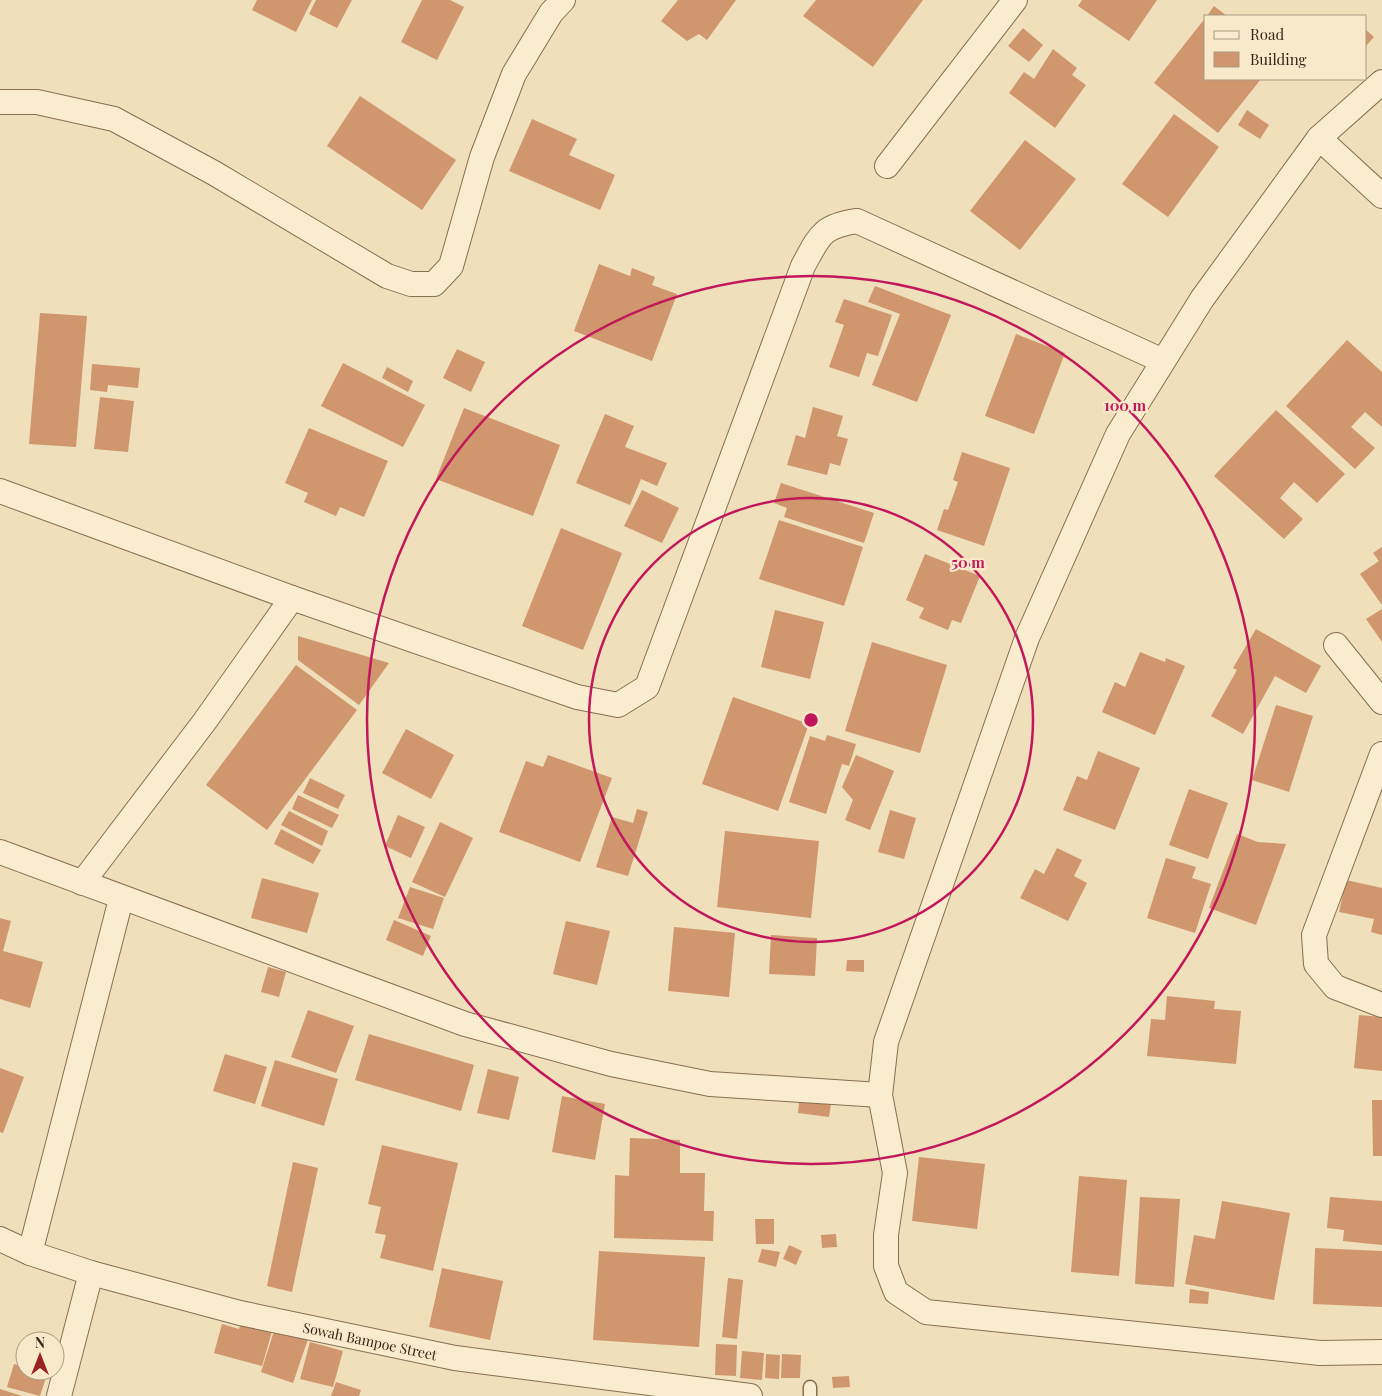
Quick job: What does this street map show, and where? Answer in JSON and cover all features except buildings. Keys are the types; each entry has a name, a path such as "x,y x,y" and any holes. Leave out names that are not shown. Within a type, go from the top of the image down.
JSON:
{"street":[{"path":"0,102 37,102 114,119 214,173 388,276 411,284 434,284 451,266 482,157 514,74 551,13 563,0"},
{"path":"887,166 1015,0"},
{"path":"1382,82 1319,138 1202,299 1118,434 1027,638 886,1042 880,1095 895,1173 886,1235 886,1266 896,1292 926,1312 1320,1353 1382,1352"},
{"path":"1319,138 1382,196"},
{"path":"0,491 292,598 577,697 618,705 647,687 803,266 818,238 835,224 856,221 1163,361"},
{"path":"82,883 205,721 292,598"},
{"path":"1336,645 1382,702"},
{"path":"1382,754 1314,935 1316,964 1335,987 1382,1005"},
{"path":"0,852 122,899 465,1024 611,1064 710,1084 880,1095"},
{"path":"30,1253 122,899"},
{"name":"Sowah Bampoe Street","path":"0,1239 30,1253 90,1273 240,1313 455,1358 750,1396"},
{"path":"59,1396 90,1273"}]}
